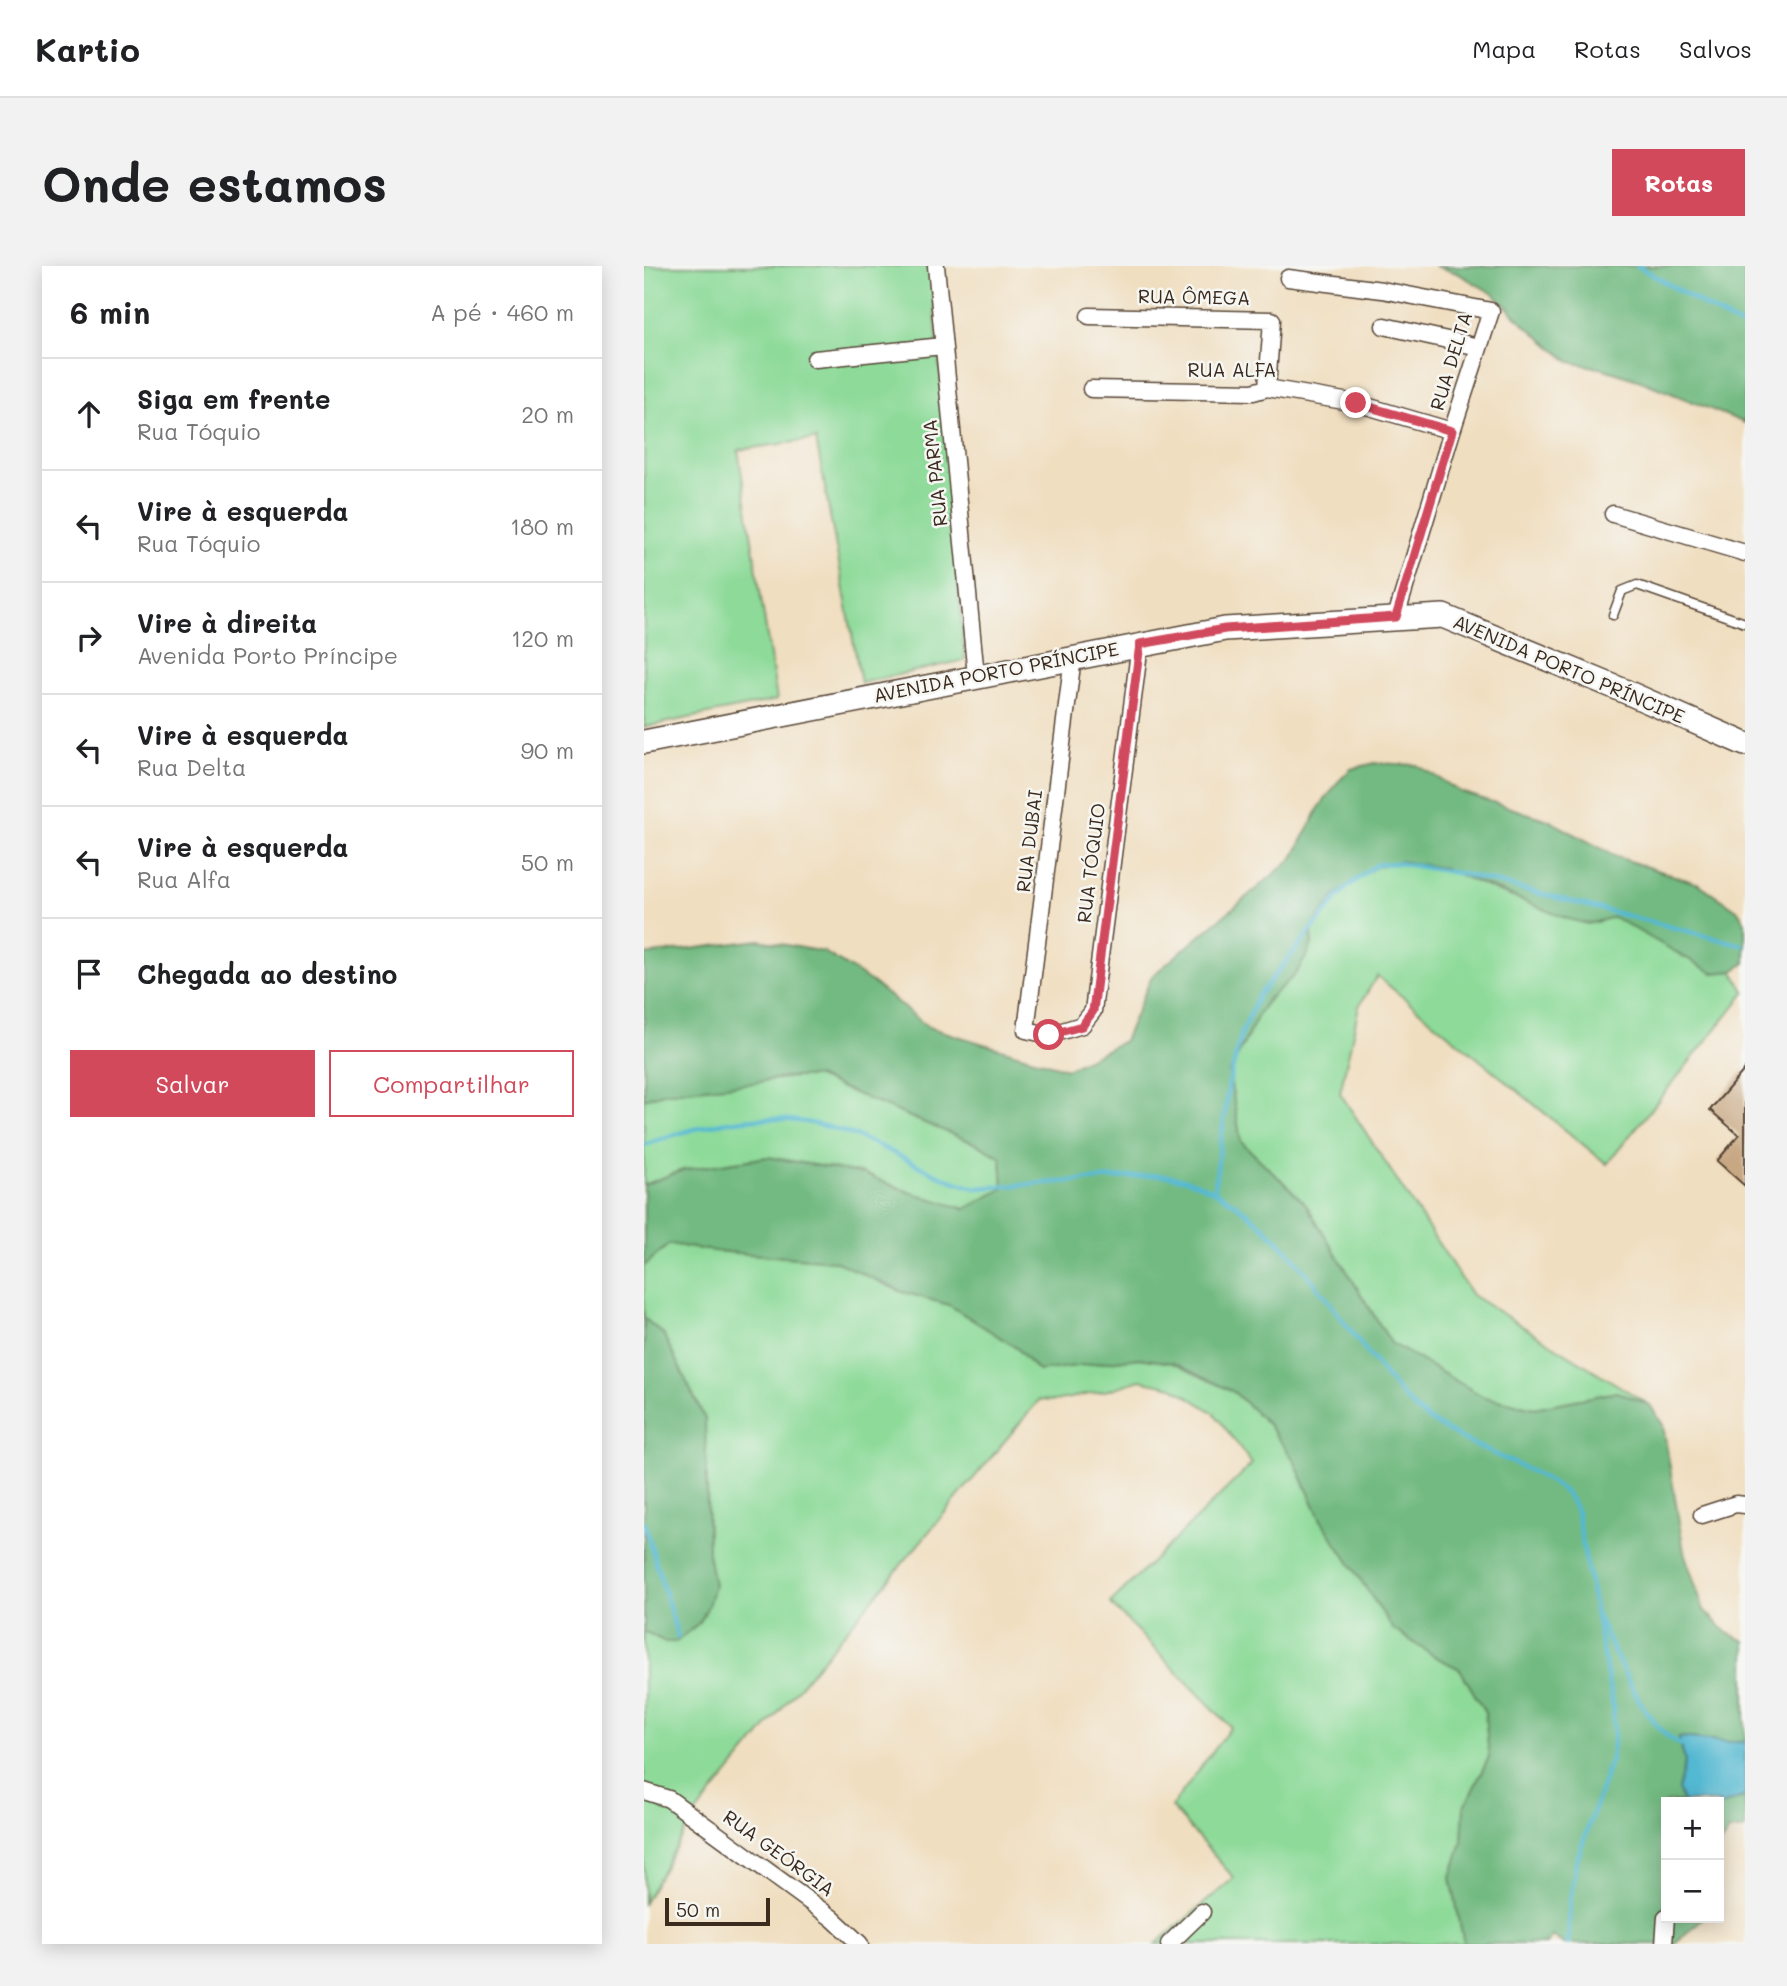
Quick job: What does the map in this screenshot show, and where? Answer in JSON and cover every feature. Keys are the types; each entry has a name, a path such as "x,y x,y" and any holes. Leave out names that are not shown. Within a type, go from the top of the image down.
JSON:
{"street":[{"name":"RUA PARMA","path":"936,266 976,676"},
{"name":"RUA DELTA","path":"1288,278 1382,290 1491,311 1396,617"},
{"name":"RUA ÔMEGA","path":"1089,316 1272,320 1267,388"},
{"path":"1384,326 1479,347"},
{"path":"815,359 943,346"},
{"name":"RUA ALFA","path":"1091,389 1253,392 1267,388 1356,403 1452,431"},
{"path":"1613,514 1745,552"},
{"name":"AVENIDA PORTO PRÍNCIPE","path":"644,742 1225,629 1443,616 1745,744"},
{"name":"RUA TÓQUIO","path":"1026,1030 1049,1035 1082,1026 1093,1011 1140,644"},
{"name":"RUA DUBAI","path":"1026,1030 1073,657"},
{"path":"1702,1515 1736,1504 1745,1505"},
{"name":"RUA GEÓRGIA","path":"644,1791 670,1799 832,1917 860,1944"},
{"path":"1168,1944 1202,1912"},
{"path":"1664,1944 1666,1923"}],"lane":[{"path":"1613,615 1622,591 1637,585 1745,623"}],"green space":[{"path":"644,266 931,266 965,660 861,683 816,439 738,450 777,700 644,727"},
{"path":"1435,266 1745,266 1745,423 1641,381 1570,362 1525,325 1495,295 1457,273"},
{"path":"1375,763 1417,765 1461,792 1548,820 1617,857 1699,884 1737,910 1745,922 1745,963 1733,971 1713,973 1614,917 1588,924 1568,919 1443,868 1400,861 1375,867 1336,895 1318,918 1311,933 1312,944 1306,957 1294,976 1268,999 1260,1011 1229,1073 1241,1142 1305,1203 1391,1343 1484,1397 1534,1408 1617,1392 1650,1405 1663,1425 1684,1552 1704,1610 1727,1633 1745,1641 1745,1742 1679,1737 1685,1762 1678,1789 1681,1797 1661,1797 1661,1923 1697,1923 1674,1944 1564,1944 1552,1936 1546,1944 1464,1944 1451,1877 1462,1842 1464,1808 1489,1757 1485,1712 1460,1669 1434,1656 1393,1629 1321,1520 1294,1460 1266,1422 1234,1392 1173,1363 1139,1358 1038,1371 1017,1348 949,1305 900,1291 835,1261 714,1251 669,1244 644,1266 644,1185 683,1170 768,1157 864,1174 909,1192 965,1209 1003,1189 1001,1157 979,1145 817,1077 785,1077 663,1093 644,1099 644,955 759,940 824,952 872,982 928,1027 1067,1069 1124,1041 1152,976 1293,858 1319,808 1351,769"},
{"path":"1400,861 1443,868 1501,893 1588,924 1614,917 1713,973 1733,971 1745,993 1607,1164 1377,976 1359,1006 1340,1093 1472,1295 1650,1405 1617,1392 1534,1408 1484,1397 1391,1343 1305,1203 1241,1142 1229,1073 1260,1011 1312,944 1317,921 1341,890 1373,869"},
{"path":"804,1076 817,1077 979,1145 1001,1158 1003,1189 965,1210 864,1174 768,1157 683,1170 644,1185 644,1099 663,1093"},
{"path":"669,1244 714,1251 835,1261 900,1291 949,1305 1017,1348 1038,1371 1139,1358 1173,1363 1234,1392 1266,1422 1294,1460 1321,1520 1434,1656 1460,1669 1485,1712 1489,1757 1464,1808 1462,1842 1451,1877 1464,1944 1156,1944 1234,1878 1171,1807 1231,1727 1110,1603 1252,1464 1214,1413 1173,1387 1140,1380 1105,1391 1054,1401 1039,1400 693,1817 644,1903 644,1631 665,1642 714,1585 708,1554 707,1477 681,1373 663,1334 644,1318 644,1266"},
{"path":"644,1318 663,1334 705,1419 708,1554 714,1585 700,1622 676,1642 665,1642 644,1631"},
{"path":"1745,1796 1745,1829 1729,1831 1724,1838 1724,1804"}],"water":[{"path":"1679,1737 1745,1742 1745,1796 1724,1804 1724,1797 1681,1797 1678,1789 1685,1762"}],"building":[{"path":"1745,1069 1745,1186 1717,1161 1739,1135 1710,1110"}],"waterway":[{"path":"1638,266 1745,327"},
{"path":"1214,1190 1229,1083 1241,1035 1258,996 1344,890 1379,864 1398,863 1463,874 1742,945"},
{"path":"644,1145 701,1127 756,1119 783,1119 838,1130 868,1141 934,1173 976,1188 1158,1175 1198,1184 1235,1204 1269,1232 1300,1265 1411,1405 1449,1432 1553,1483 1569,1497 1577,1513 1613,1707 1614,1735 1611,1759 1576,1863 1570,1902 1568,1944"},
{"path":"644,1522 678,1637"},
{"path":"1597,1616 1645,1710 1658,1727 1686,1746"}],"route":[{"path":"1049,1035 1082,1026 1093,1011 1140,644 1225,629 1396,617 1452,431 1356,403"}]}
